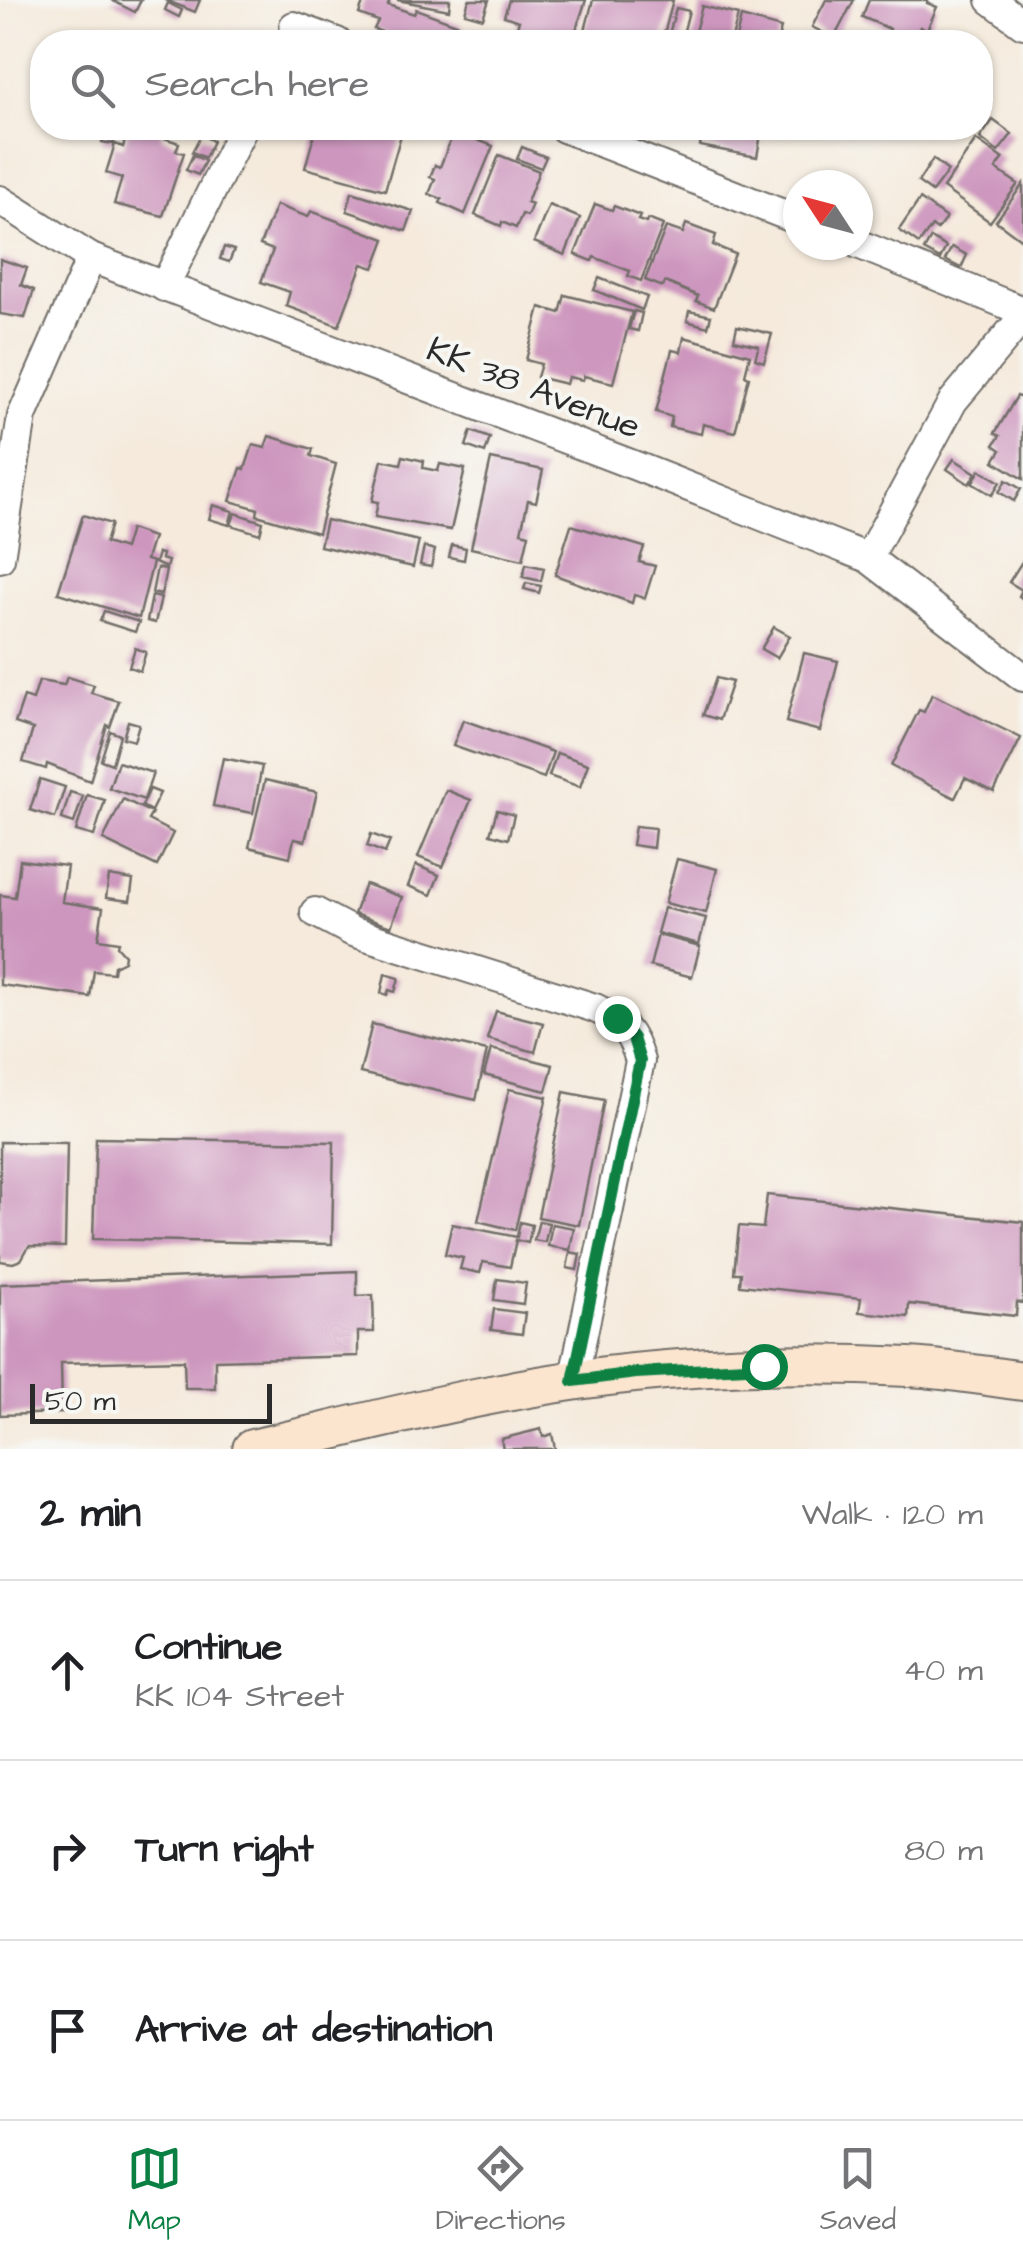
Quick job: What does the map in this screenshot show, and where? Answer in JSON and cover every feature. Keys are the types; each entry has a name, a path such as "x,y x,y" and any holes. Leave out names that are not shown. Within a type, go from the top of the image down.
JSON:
{"street":[{"path":"164,287 237,140"},
{"path":"595,140 783,214"},
{"name":"KK 38 Avenue","path":"0,200 90,258 868,558 1023,677"},
{"path":"868,558 953,402 1023,314 873,250"},
{"path":"0,558 22,416 90,258"},
{"path":"315,912 352,932 595,1008 617,1018 633,1038 640,1061 573,1381"},
{"path":"252,1449 438,1407 636,1373 764,1366 910,1367 1023,1381"}],"building":[{"path":"111,0 141,0 135,12"},
{"path":"165,0 200,0 195,12"},
{"path":"364,0 390,0 388,5 414,14 416,9 462,26 460,30 377,30 378,21 359,14"},
{"path":"397,0 450,0 449,10"},
{"path":"469,0 489,0 483,18 465,13"},
{"path":"509,0 586,0 576,30 516,30 519,21 504,16"},
{"path":"593,0 673,0 665,30 585,30"},
{"path":"826,0 854,0 838,30 812,27"},
{"path":"869,0 928,0 937,7 927,30 890,30 862,17"},
{"path":"168,3 182,10 179,17 165,10"},
{"path":"702,6 738,15 734,30 695,30"},
{"path":"676,8 689,11 684,30 670,30"},
{"path":"741,17 781,28 780,30 738,30"},
{"path":"993,120 1012,134 998,152 983,140 993,140"},
{"path":"125,140 179,143 176,151 184,153 163,216 114,204 122,178 106,173 115,144 123,147"},
{"path":"198,140 213,141 205,158 192,152"},
{"path":"313,140 400,140 385,190 305,168"},
{"path":"450,140 477,140 493,146 465,214 429,194 435,179 430,177 435,165 440,167"},
{"path":"701,140 760,140 757,157 700,146"},
{"path":"976,140 1003,159 996,169 1018,184 990,222 943,188"},
{"path":"522,147 546,157 541,168 517,159"},
{"path":"193,155 205,161 198,175 186,170"},
{"path":"499,155 539,171 527,202 532,204 516,228 475,215"},
{"path":"933,159 948,171 932,192 918,182"},
{"path":"1023,184 1023,241 996,221"},
{"path":"352,192 413,211 406,231 347,211"},
{"path":"920,199 946,218 937,230 932,226 919,244 899,230"},
{"path":"595,204 612,210 614,206 640,216 638,220 663,225 641,281 628,276 630,271 575,254"},
{"path":"276,205 308,217 311,211 385,239 374,268 362,264 339,326 286,306 290,292 261,282 273,250 260,245"},
{"path":"549,205 580,218 565,255 534,242"},
{"path":"686,224 716,235 713,245 735,254 714,308 696,301 698,296 665,282 663,287 645,280 666,227 683,233"},
{"path":"931,238 946,247 940,259 924,250"},
{"path":"224,247 234,250 229,262 220,259"},
{"path":"952,247 967,255 961,268 945,260"},
{"path":"0,259 27,268 21,285 34,290 25,318 0,314"},
{"path":"599,278 647,297 642,310 594,290"},
{"path":"565,295 632,312 613,383 584,376 583,380 568,377 566,384 537,377 541,364 526,360 540,307 560,313"},
{"path":"634,311 642,313 638,331 629,329"},
{"path":"689,311 711,316 708,327 687,321"},
{"path":"737,326 772,334 764,362 755,359 759,346 734,340"},
{"path":"684,337 750,355 745,375 749,377 735,432 703,424 701,434 670,427 672,417 656,412 672,350 681,352"},
{"path":"1017,396 1023,399 1023,479 994,461 1001,450 994,445 1000,436 995,433"},
{"path":"471,431 490,438 485,453 466,446"},
{"path":"269,436 313,449 311,456 336,464 318,533 257,515 258,509 230,501 253,445 265,448"},
{"path":"403,456 424,461 423,468 438,471 440,464 465,469 451,530 375,517 378,502 372,501 382,460 401,464"},
{"path":"491,459 543,470 536,502 528,500 521,532 529,534 523,560 471,548"},
{"path":"954,459 976,473 969,484 947,469"},
{"path":"980,470 1000,482 992,495 972,483"},
{"path":"1006,480 1021,489 1014,501 999,492"},
{"path":"213,505 233,511 229,525 209,519"},
{"path":"235,513 263,522 260,534 231,525"},
{"path":"83,515 111,524 105,543 124,549 130,529 153,537 146,560 153,562 139,618 58,593"},
{"path":"326,520 419,541 413,567 320,546"},
{"path":"571,525 644,547 639,562 655,566 645,598 634,595 632,603 555,575"},
{"path":"452,545 466,548 464,560 449,557"},
{"path":"424,547 435,550 431,567 420,565"},
{"path":"158,553 168,561 166,568 155,563"},
{"path":"1023,560 1023,599 1019,596 1022,590 1009,582"},
{"path":"526,564 544,568 541,581 523,577"},
{"path":"157,568 166,570 161,595 152,593"},
{"path":"526,583 541,586 539,593 524,589"},
{"path":"152,596 161,598 155,623 147,621"},
{"path":"104,611 139,622 135,632 100,621"},
{"path":"774,627 790,636 777,658 761,649"},
{"path":"135,648 146,652 140,671 129,667"},
{"path":"804,653 838,661 820,731 786,722"},
{"path":"67,677 94,685 91,693 119,701 110,727 107,725 90,781 47,764 46,769 23,762 33,729 15,723 24,697 33,700 39,681 64,685"},
{"path":"716,678 732,682 719,720 703,715"},
{"path":"932,694 1021,738 994,792 965,778 955,798 891,766 919,710 924,712"},
{"path":"463,720 553,752 544,778 453,746"},
{"path":"128,721 139,724 134,741 123,738"},
{"path":"110,731 120,735 112,764 101,760"},
{"path":"557,753 588,764 580,787 549,776"},
{"path":"223,758 262,766 253,813 213,806"},
{"path":"118,762 153,773 144,800 109,788"},
{"path":"40,779 65,787 55,818 30,810"},
{"path":"265,780 317,792 305,841 294,839 290,857 249,847"},
{"path":"150,789 160,793 151,811 142,806"},
{"path":"446,790 471,800 443,867 418,857"},
{"path":"70,792 83,796 74,823 62,819"},
{"path":"87,795 105,800 94,836 76,831"},
{"path":"123,799 152,813 148,820 173,833 157,866 103,840"},
{"path":"497,810 514,815 508,839 490,834"},
{"path":"635,826 655,828 653,848 632,845"},
{"path":"371,834 390,841 385,853 367,846"},
{"path":"677,859 717,869 706,913 665,903"},
{"path":"20,860 67,866 62,902 103,908 98,939 118,942 125,955 124,961 114,966 113,973 94,971 90,997 0,985 0,895 15,897"},
{"path":"416,865 439,875 431,895 408,886"},
{"path":"109,876 133,880 130,901 106,898"},
{"path":"365,884 402,897 391,927 354,914"},
{"path":"664,908 706,918 699,944 657,933"},
{"path":"658,935 700,946 692,977 650,966"},
{"path":"385,974 399,978 395,992 389,990 387,995 381,993"},
{"path":"496,1011 543,1023 535,1052 487,1039"},
{"path":"372,1024 487,1051 476,1100 360,1073"},
{"path":"491,1049 553,1065 546,1091 484,1075"},
{"path":"509,1089 547,1097 515,1230 478,1221"},
{"path":"564,1092 604,1100 579,1225 538,1217"},
{"path":"96,1138 334,1142 332,1244 93,1239"},
{"path":"0,1142 67,1143 65,1247 29,1246 21,1260 0,1261"},
{"path":"767,1195 1023,1222 1023,1303 1017,1302 1016,1316 909,1304 908,1317 859,1312 861,1298 740,1285 741,1273 734,1273 739,1226 763,1228"},
{"path":"539,1221 549,1223 545,1242 534,1240"},
{"path":"520,1222 532,1225 528,1243 516,1240 510,1267 483,1262 480,1273 460,1269 463,1258 445,1254 452,1224 517,1237"},
{"path":"552,1224 574,1228 570,1250 548,1246"},
{"path":"570,1252 580,1254 577,1270 567,1268"},
{"path":"357,1271 357,1296 373,1295 374,1332 358,1332 358,1356 215,1360 215,1388 185,1388 184,1360 61,1363 62,1413 0,1415 0,1284"},
{"path":"497,1279 526,1283 523,1304 494,1300"},
{"path":"494,1309 525,1313 522,1334 491,1330"},
{"path":"541,1429 543,1437 552,1434 555,1449 503,1449 501,1439"}],"route":[{"path":"617,1018 633,1038 640,1061 573,1381 636,1373 764,1366"}]}
